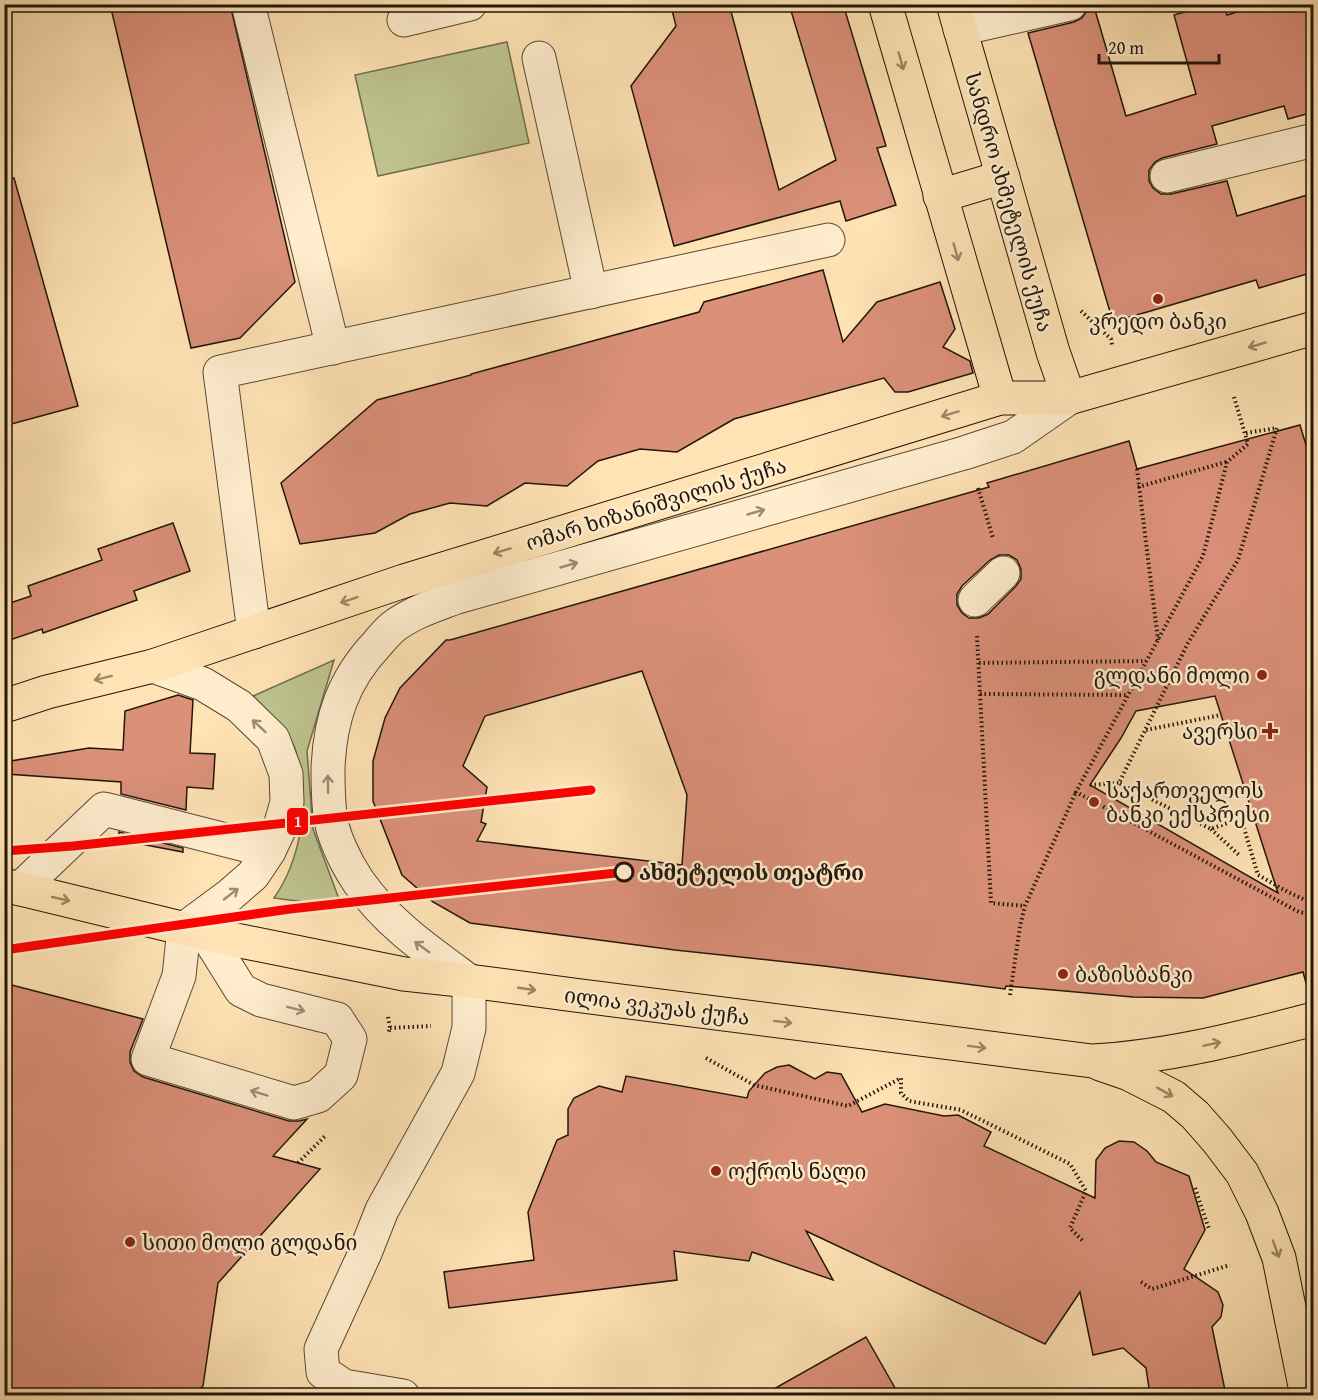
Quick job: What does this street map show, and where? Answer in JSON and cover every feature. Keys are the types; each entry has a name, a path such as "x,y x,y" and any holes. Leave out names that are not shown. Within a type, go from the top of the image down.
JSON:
{"main road":[{"path":"885,4 1000,398"},
{"name":"სანდრო ახმეტელის ქუჩა","path":"956,17 1053,352 1069,398"},
{"path":"940,196 1003,177"},
{"name":"ომარ ხიზანიშვილის ქუჩა","path":"4,706 47,692 153,666 404,581 1000,398 1069,398 1314,328"},
{"name":"ილია ვეკუას ქუჩა","path":"12,887 195,931 404,974 1092,1062 1124,1060 1212,1044 1314,1018"},
{"path":"1092,1062 1129,1074 1174,1097 1195,1115 1242,1173 1262,1213 1279,1258 1307,1360 1306,1395"}],"lane":[{"path":"248,4 333,348"},
{"path":"404,20 470,4"},
{"path":"956,17 1070,4"},
{"path":"539,58 591,292"},
{"path":"1167,176 1314,140"},
{"path":"254,632 220,372 828,240"},
{"path":"1000,398 1013,437"},
{"path":"403,1395 344,1386 323,1371 321,1349 382,1210 458,1073 469,1028 469,981 412,939 376,905 357,879 339,847 330,816 329,747 333,721 342,695 355,671 391,628 413,614 454,598 1013,437 1069,398"},
{"path":"975,600 1003,573"},
{"path":"153,666 203,684 238,706 273,739 286,774 287,802 279,830 269,851 253,875 230,894 195,931 148,1059 294,1103 318,1096 341,1075 350,1039 337,1019 261,1000 241,990 195,931"},
{"path":"12,887 104,809 269,851"}],"path":[{"path":"1138,487 1227,462 1248,444 1234,397"},
{"path":"1119,783 1188,643 1238,560 1277,428 1246,433"},
{"path":"1010,995 1025,906 1076,792 1203,556 1227,462"},
{"path":"1137,469 1158,640"},
{"path":"977,484 1003,573"},
{"path":"975,600 991,903 1025,906"},
{"path":"979,663 1146,662"},
{"path":"980,694 1128,695"},
{"path":"1145,730 1221,715"},
{"path":"1090,785 1119,783 1211,829 1239,855"},
{"path":"1076,792 1299,912 1314,915"},
{"path":"1211,829 1241,818 1258,875 1314,904"},
{"path":"390,1028 432,1026"},
{"path":"706,1058 754,1085 848,1106 901,1078 902,1093 909,1101 961,1110 1070,1164 1089,1192 1070,1228 1083,1241"},
{"path":"1195,1188 1209,1229"},
{"path":"1141,1282 1152,1289 1230,1266"}],"green space":[{"path":"507,42 529,143 378,176 355,75"},
{"path":"334,660 307,751 313,829 342,907 274,898 291,866 296,849 303,795 296,751 290,739 276,719 253,696"}],"building":[{"path":"110,4 230,4 295,282 240,338 191,348"},
{"path":"693,4 729,4 779,190 836,160 789,4 843,4 886,146 877,148 896,205 846,221 840,201 674,246 631,86 676,26 672,10"},
{"path":"1212,4 1224,4 1227,15 1263,4 1309,4 1314,21 1314,112 1288,119 1284,106 1212,126 1217,144 1162,158 1155,162 1149,170 1149,181 1153,188 1161,194 1171,194 1227,181 1237,216 1314,193 1314,272 1259,288 1256,280 1113,322 1028,33 1074,22 1082,18 1086,12 1095,10 1126,116 1196,94 1174,15"},
{"path":"14,178 78,406 4,426 4,179"},
{"path":"823,270 843,342 877,302 940,282 955,329 943,347 970,361 973,373 908,392 895,392 884,378 734,419 677,452 640,449 598,461 567,486 525,483 487,506 450,503 410,514 375,533 300,544 281,483 377,400 699,312 704,302"},
{"path":"1300,425 1314,472 1314,982 1306,983 1303,972 1203,998 1133,997 1006,986 1005,989 470,923 433,902 402,875 373,801 373,761 385,718 400,688 446,640 989,487 987,483 1129,441 1137,469","holes":["999,555 1009,555 1017,560 1021,569 1021,579 988,614 979,618 969,618 957,605 957,594 962,586 990,560","642,671 687,795 682,865 477,841 486,824 481,822 487,787 463,766 485,716","1215,696 1278,893 1090,785 1136,711"]},
{"path":"173,523 190,571 134,591 137,600 43,633 42,629 4,642 4,605 31,596 28,586 102,560 98,549"},
{"path":"178,695 193,700 190,753 215,754 213,789 187,787 186,810 121,794 121,782 6,774 5,762 89,748 123,750 125,711"},
{"path":"119,832 183,848 183,852 119,840"},
{"name":"სითი მოლი გლდანი","path":"4,983 143,1019 130,1052 130,1062 134,1071 143,1077 289,1121 307,1119 273,1156 320,1169 218,1283 203,1386 194,1395 4,1395"},
{"path":"789,1065 815,1079 827,1072 841,1074 862,1112 885,1104 944,1116 958,1115 991,1132 984,1146 1095,1198 1096,1160 1105,1148 1119,1141 1134,1142 1147,1151 1156,1162 1189,1176 1205,1230 1184,1269 1218,1292 1223,1305 1221,1317 1212,1327 1226,1395 1150,1395 1146,1368 1123,1348 1093,1355 1080,1292 1045,1344 806,1231 833,1280 752,1252 749,1261 674,1251 677,1280 449,1308 444,1272 534,1260 528,1212 557,1140 568,1135 568,1109 574,1098 599,1086 622,1092 626,1076 747,1098 749,1091 765,1073 777,1067"},
{"path":"866,1337 899,1395 763,1395"}],"transit line":[{"name":"1","path":"4,851 73,846 591,790"},
{"name":"1","path":"4,950 290,909 625,872"}],"place":[{"name":"კრედო ბანკი","path":"1158,299"},
{"name":"გლდანი მოლი","path":"1262,675"},
{"name":"ავერსი","path":"1270,731"},
{"name":"საქართველოს ბანკი ექსპრესი","path":"1094,802"},
{"name":"ახმეტელის თეატრი","path":"624,872"},
{"name":"ბაზისბანკი","path":"1063,974"},
{"name":"ოქროს ნალი","path":"716,1171"},
{"name":"სითი მოლი გლდანი","path":"130,1242"}]}
